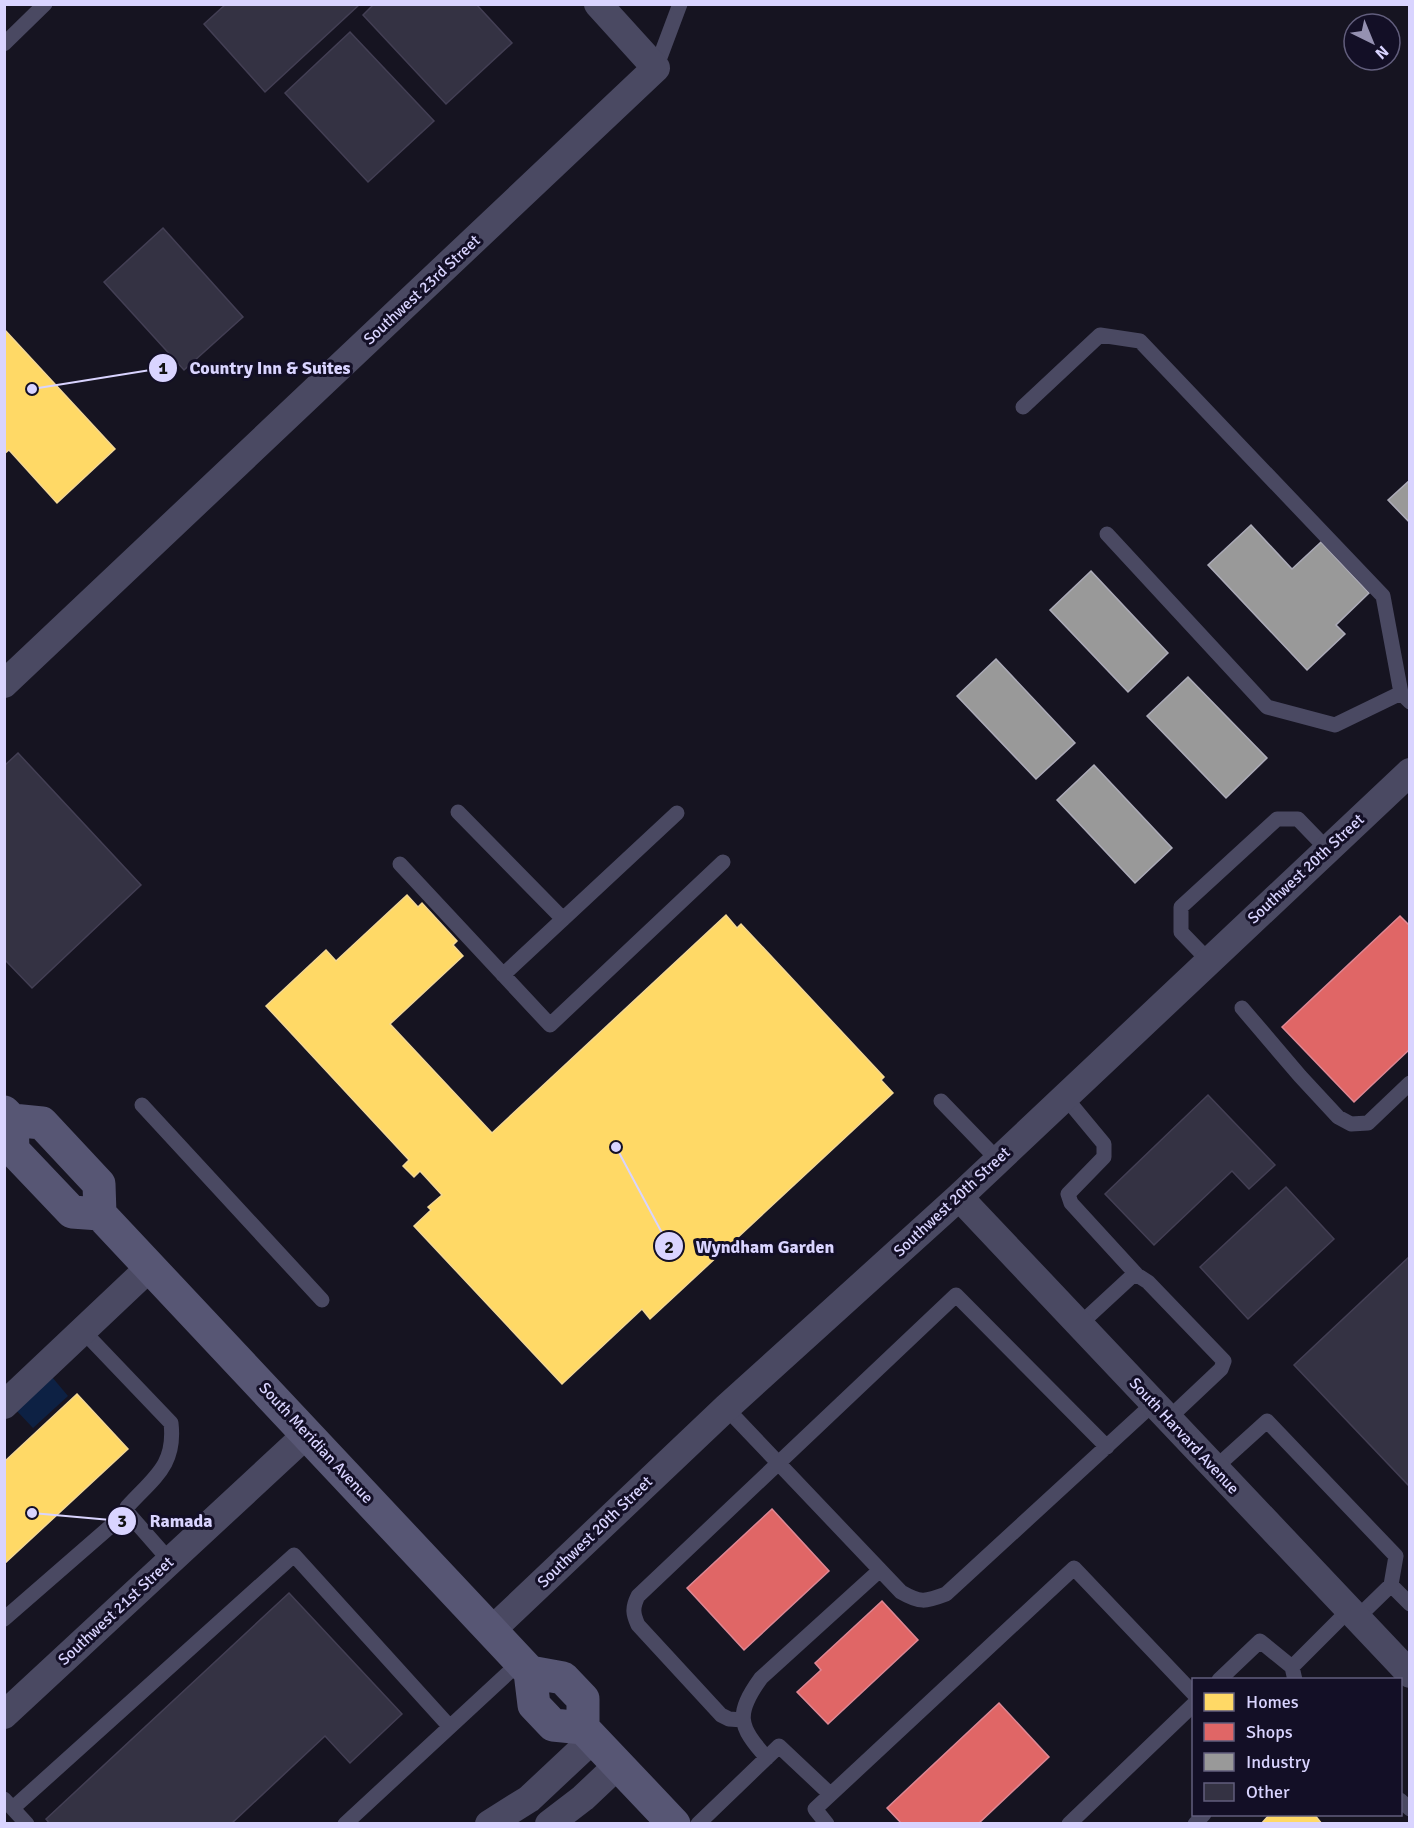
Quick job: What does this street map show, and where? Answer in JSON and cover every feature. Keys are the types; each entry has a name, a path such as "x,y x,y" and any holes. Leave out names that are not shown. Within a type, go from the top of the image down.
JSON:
{"main road":[{"name":"South Meridian Avenue","path":"8,1116 42,1123 99,1184 100,1214 526,1667"},
{"path":"526,1667 562,1678 583,1699 588,1733 674,1824"}],"street":[{"path":"598,4 656,68"},
{"name":"Southwest 23rd Street","path":"4,684 656,68"},
{"name":"Southwest 20th Street","path":"492,1630 726,1408 959,1197 1408,775"},
{"name":"South Harvard Avenue","path":"959,1197 1410,1674"},
{"path":"4,1405 150,1267"},
{"name":"Southwest 21st Street","path":"4,1715 307,1434"},
{"path":"489,1824 529,1798 588,1733"},
{"path":"549,1824 583,1798 618,1765"}],"lane":[{"path":"4,44 45,4"},
{"path":"656,68 680,4"},
{"path":"1023,407 1100,335 1140,341 1383,596 1405,698 1335,725 1267,707 1107,534"},
{"path":"458,812 563,919"},
{"path":"503,975 677,813"},
{"path":"1209,961 1181,932 1181,907 1277,819 1298,819 1327,849"},
{"path":"400,864 550,1025 723,862"},
{"path":"1242,1008 1338,1117 1351,1124 1368,1123 1410,1083"},
{"path":"726,1408 901,1592 916,1601 930,1600 946,1594 1107,1447 1221,1369 1224,1361 1148,1282 1137,1275 1071,1203 1068,1194 1104,1157 1105,1149 1104,1144 1065,1097"},
{"path":"940,1101 998,1160"},
{"path":"142,1105 322,1300"},
{"path":"1079,1325 1131,1277 1137,1275"},
{"path":"743,1720 729,1719 712,1707 638,1625 633,1615 633,1606 638,1596 651,1581 956,1295 1107,1447"},
{"path":"4,1618 127,1512 127,1507 164,1468 173,1441 171,1424 82,1331"},
{"path":"1215,1468 1267,1421 1396,1556 1391,1585 1353,1614 1294,1673 1260,1641 1221,1678"},
{"path":"127,1512 170,1561"},
{"path":"27,1824 9,1804 294,1555 450,1726"},
{"path":"828,1824 814,1809 1074,1568 1192,1692"},
{"path":"767,1758 745,1731 743,1713 747,1697 761,1678 880,1570"},
{"path":"1391,1585 1410,1604"},
{"path":"345,1824 450,1726 526,1667"},
{"path":"1069,1824 1192,1706"},
{"path":"698,1824 779,1746 830,1794"}],"water":[{"path":"52,1377 68,1396 33,1428 16,1410"}],"building: Homes":[{"path":"4,329 115,449 57,503 9,450 4,454"},
{"path":"407,895 418,907 422,903 457,941 453,945 463,956 390,1024 492,1133 726,915 737,928 741,924 884,1077 881,1080 893,1093 650,1319 642,1309 562,1384 414,1226 431,1210 428,1207 442,1195 420,1171 414,1177 403,1166 409,1160 266,1006 326,950 336,961"},
{"path":"77,1394 128,1449 4,1564 4,1462"},
{"path":"1268,1816 1316,1816 1322,1824 1261,1824"}],"building: Shops":[{"path":"1400,916 1410,926 1410,1049 1354,1102 1282,1027"},
{"path":"772,1509 829,1571 744,1650 687,1588"},
{"path":"882,1601 918,1640 828,1724 797,1692 821,1670 815,1663"},
{"path":"999,1703 1049,1757 978,1824 902,1824 887,1808"}],"building: Industry":[{"path":"1410,480 1410,523 1388,500"},
{"path":"1251,525 1292,569 1321,542 1369,593 1336,625 1345,634 1307,670 1208,565"},
{"path":"1091,571 1168,653 1128,692 1050,610"},
{"path":"996,659 1075,743 1036,779 957,696"},
{"path":"1188,677 1267,758 1226,798 1147,716"},
{"path":"1094,765 1172,848 1135,883 1057,800"}],"building: Other":[{"path":"226,4 360,4 265,92 204,24"},
{"path":"374,4 476,4 512,43 446,104 363,15"},
{"path":"350,32 434,121 368,182 285,93"},
{"path":"163,228 243,317 184,370 104,282"},
{"path":"18,753 141,885 32,988 4,959 4,766"},
{"path":"1208,1095 1275,1165 1249,1189 1232,1171 1154,1245 1105,1194"},
{"path":"1286,1187 1334,1239 1248,1319 1200,1267"},
{"path":"1410,1256 1410,1487 1294,1365"},
{"path":"289,1593 402,1714 350,1763 325,1736 231,1824 50,1824 46,1819"}],"place":[{"name":"Country Inn & Suites","path":"32,389"},
{"name":"Wyndham Garden","path":"616,1147"},
{"name":"Ramada","path":"32,1513"}]}
